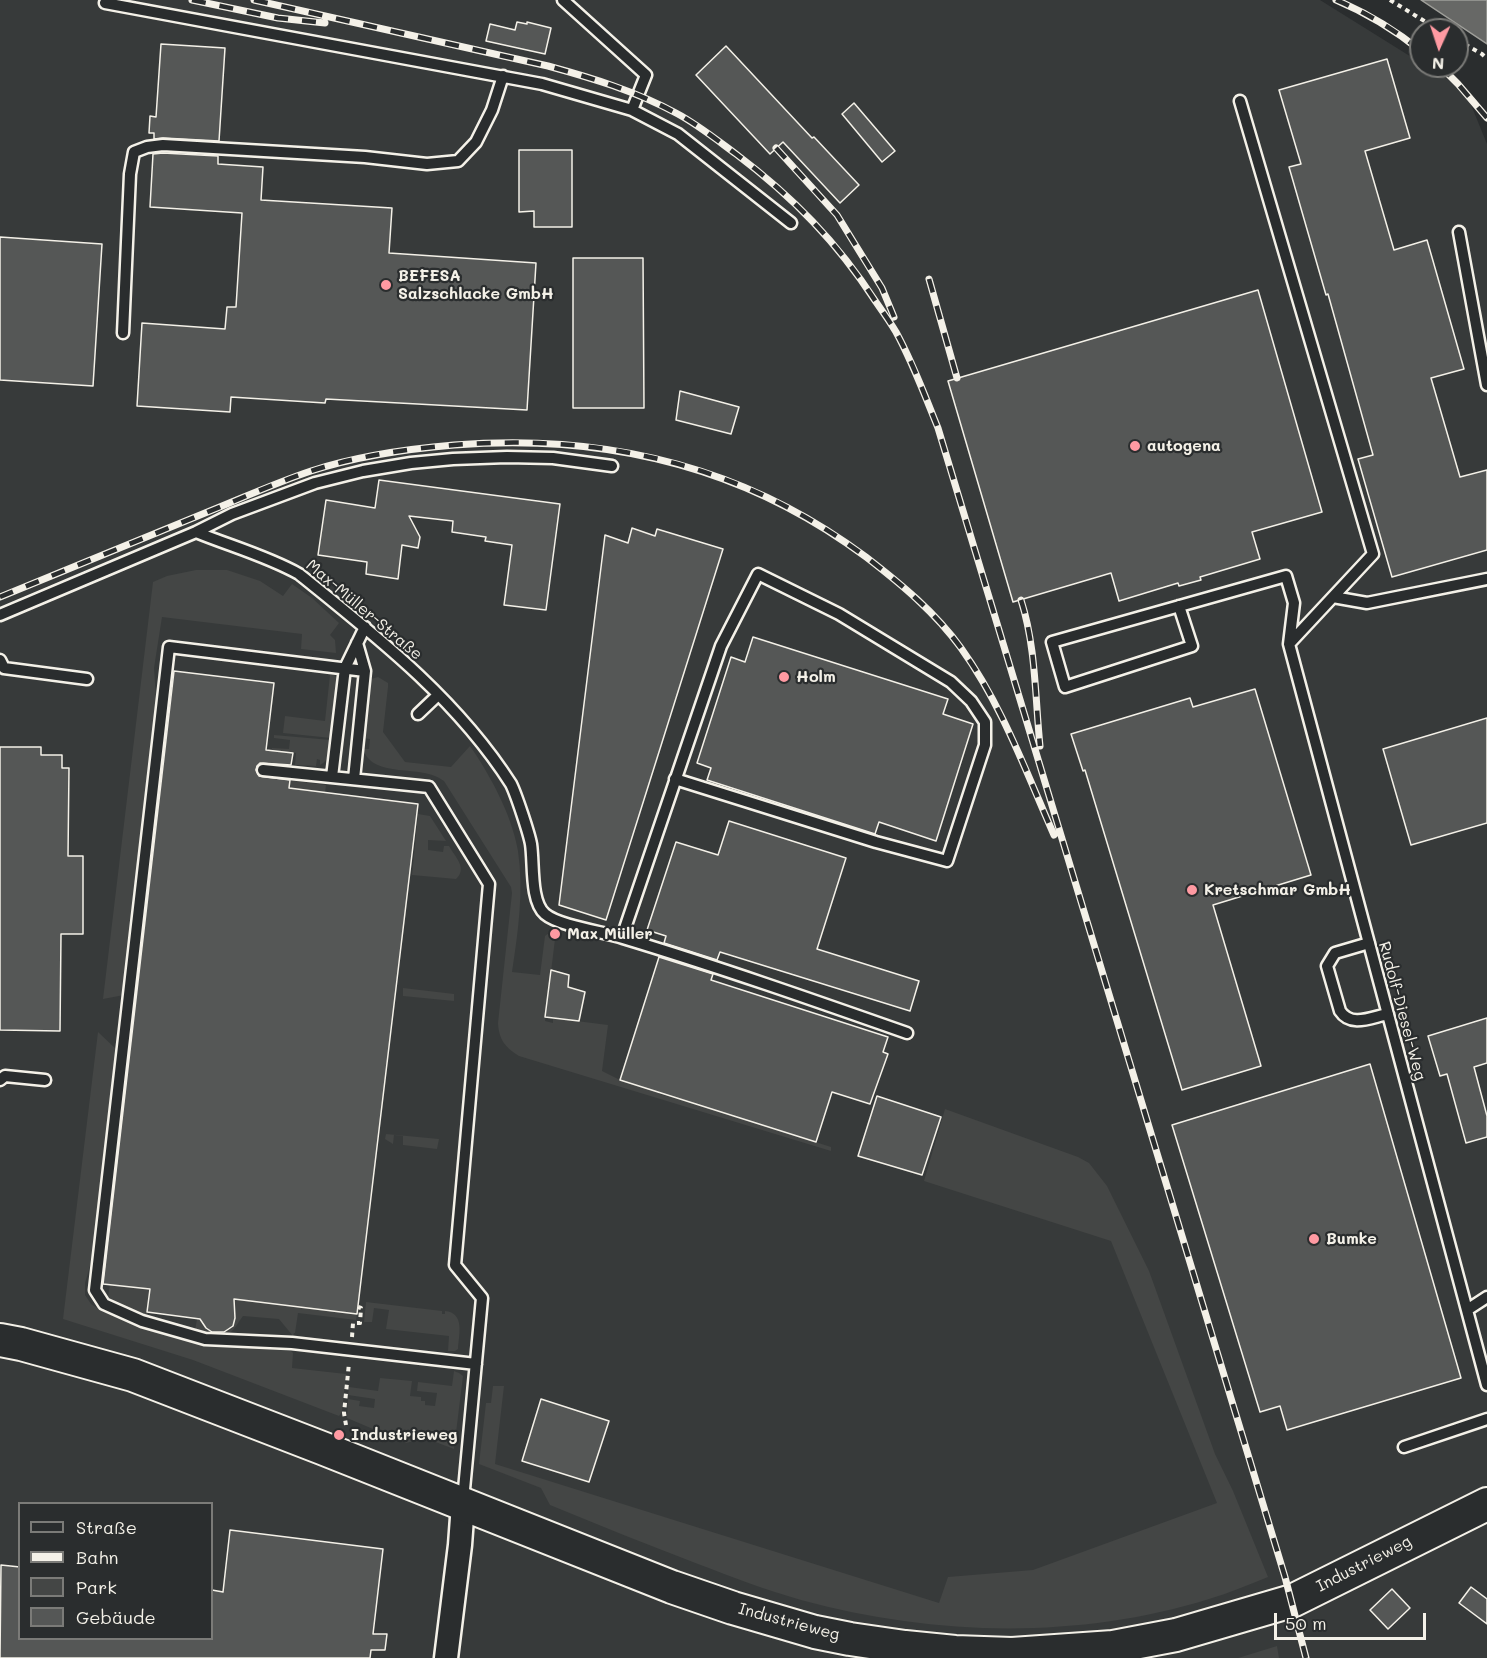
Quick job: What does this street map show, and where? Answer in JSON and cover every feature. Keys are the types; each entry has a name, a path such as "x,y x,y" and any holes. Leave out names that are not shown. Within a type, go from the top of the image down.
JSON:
{"street":[{"name":"Industrieweg","path":"0,1340 134,1376 672,1587 733,1608 815,1632 905,1647 1012,1654 1062,1652 1124,1645 1176,1635 1292,1601 1487,1504"},
{"path":"446,1658 463,1504"}],"lane":[{"path":"563,0 646,75 632,110"},
{"path":"105,3 503,76 542,84 632,110 678,134 791,223"},
{"path":"123,333 130,174 134,152 147,147 163,145 365,157 427,164 458,161 476,142 492,110 503,76"},
{"path":"1240,101 1373,554 1289,644"},
{"path":"1459,232 1487,385"},
{"path":"0,615 196,532 232,514 315,483 363,471 411,463 507,457 553,458 612,466"},
{"name":"Max-Müller-Straße","path":"196,532 279,562 299,573 409,665 470,728 512,787 531,842 536,900 544,913 556,921 622,938"},
{"path":"675,779 876,842 947,861 985,745 985,722 971,701 951,682 839,614 758,574 721,646 675,779 622,938 811,999 907,1033"},
{"path":"1179,606 1192,646 1065,687 1052,642 1179,606 1286,576 1294,603 1289,644"},
{"path":"1333,597 1367,603 1487,579"},
{"path":"332,777 345,668 365,627"},
{"path":"354,779 365,671 357,643"},
{"name":"Rudolf-Diesel-Weg","path":"1289,644 1487,1385"},
{"path":"365,671 169,647 95,1290 104,1304 142,1321 205,1339 292,1343 476,1364"},
{"path":"0,660 4,668 87,679"},
{"path":"418,714 438,695"},
{"path":"263,770 429,787 489,884 455,1265 482,1298 463,1504"},
{"path":"1369,944 1335,953 1327,966 1340,1011 1344,1017 1351,1021 1388,1014"},
{"path":"0,1080 5,1076 45,1080"},
{"path":"1467,1310 1487,1297"},
{"path":"1404,1447 1487,1419"}],"path":[{"path":"1390,0 1419,18"},
{"path":"1469,47 1487,59"}],"shaded area":[{"path":"0,0 1320,0 1409,56 1409,78 1446,78 1465,90 1487,144 1487,1658 0,1658"},
{"path":"1421,0 1487,0 1487,44 1469,32 1469,18 1448,18"}],"green space":[{"path":"196,570 227,570 260,581 283,596 292,584 312,598 339,623 330,635 335,640 336,653 301,649 302,634 162,617 154,668 157,713 124,995 103,999 153,582 167,576"},
{"path":"330,675 338,679 331,738 283,733 285,716 325,721"},
{"path":"378,677 388,683 383,732 405,762 451,767 470,746 499,796 511,823 520,866 520,912 512,972 540,975 545,936 553,930 556,931 545,1021 553,1023 553,1018 608,1025 602,1071 620,1080 831,1147 831,1151 519,1056 506,1046 501,1039 498,1023 511,887 444,781 423,773 387,768 368,759 363,749 369,749 370,739 363,738 371,679"},
{"path":"274,735 331,740 327,758 320,765 320,760 317,759 316,766 295,765 296,753 281,752 271,762 272,748 289,749 290,740 274,738"},
{"path":"262,777 326,785 325,793 261,785"},
{"path":"418,814 430,816 446,841 428,840 428,850 443,852 444,846 449,846 457,858 461,871 456,879 412,875"},
{"path":"403,988 454,994 454,1001 403,996"},
{"path":"98,1032 117,1050 92,1259 85,1283 85,1295 91,1304 103,1312 158,1331 203,1343 291,1351 293,1353 292,1368 346,1374 342,1412 339,1416 193,1360 63,1319"},
{"path":"945,1109 1078,1157 1089,1163 1107,1186 1149,1271 1215,1454 1233,1491 1268,1577 1209,1599 1108,1622 1057,1627 1005,1628 902,1621 801,1600 736,1578 550,1505 541,1488 479,1464 486,1403 491,1403 493,1386 504,1386 495,1464 939,1603 948,1577 1033,1570 1217,1503 1111,1241 924,1181"},
{"path":"386,1134 439,1139 437,1149 403,1145 403,1136 394,1135 393,1144 385,1139"},
{"path":"110,1284 150,1289 147,1317 133,1312 108,1297"},
{"path":"200,1295 357,1314 356,1320 298,1313 293,1336 279,1319 243,1316 229,1334 215,1336 195,1331 197,1319 202,1319 212,1332 223,1333 234,1321 234,1309"},
{"path":"366,1302 442,1311 442,1314 445,1314 445,1311 451,1313 456,1316 459,1325 458,1349 448,1351 449,1336 386,1329 389,1310 374,1308 372,1322 364,1322"},
{"path":"454,1371 463,1376 454,1449 425,1438 406,1443 347,1418 348,1399 360,1401 359,1406 374,1408 375,1399 348,1395 349,1387 378,1391 380,1378 412,1381 410,1396 421,1397 425,1405 435,1406 437,1393 417,1391 418,1382 452,1386"},
{"path":"1277,1646 1279,1658 1238,1658"}],"building":[{"path":"517,22 551,28 545,54 486,41 490,24 515,30"},
{"path":"161,44 225,48 219,141 154,139 154,133 149,133 150,116 156,117"},
{"path":"726,46 859,185 840,203 783,142 770,154 696,75"},
{"path":"1387,59 1410,138 1365,151 1394,250 1427,240 1464,369 1431,378 1460,477 1487,470 1487,550 1392,577 1358,459 1373,455 1328,294 1326,295 1289,167 1301,164 1279,90"},
{"path":"854,103 895,151 882,162 842,114"},
{"path":"519,150 572,150 572,227 534,227 534,211 519,212"},
{"name":"BEFESA Salzschlacke GmbH","path":"153,154 218,156 218,164 263,167 261,200 392,208 389,253 536,263 527,410 326,399 325,403 231,397 230,412 137,406 142,323 225,329 227,307 236,307 242,213 150,207"},
{"path":"0,237 102,244 93,386 0,380"},
{"path":"573,258 643,258 644,408 573,408"},
{"name":"autogena","path":"1258,290 1322,512 1252,532 1260,559 1200,577 1201,580 1179,586 1178,583 1119,601 1111,573 1013,602 948,381"},
{"path":"680,391 739,407 731,434 676,420"},
{"path":"379,480 560,504 546,610 504,605 512,545 485,541 486,537 452,532 453,521 409,516 420,537 418,548 402,545 398,579 366,574 367,562 318,555 326,500 375,508"},
{"path":"632,528 655,536 657,529 723,549 606,920 559,905 605,535 628,543"},
{"path":"753,637 948,699 943,714 973,724 936,841 879,822 875,834 707,780 711,768 697,763 731,657 745,662"},
{"path":"174,671 274,683 266,750 293,753 291,765 260,763 256,770 259,776 290,780 289,788 418,804 357,1314 234,1299 233,1326 224,1332 212,1332 200,1319 147,1312 150,1289 103,1284"},
{"name":"Kretschmar GmbH","path":"1255,689 1311,875 1213,905 1261,1066 1182,1090 1085,770 1083,771 1071,734 1190,698 1193,707"},
{"path":"1487,718 1487,823 1411,845 1383,749"},
{"path":"0,747 41,747 41,755 62,755 62,768 69,768 68,856 83,856 83,934 61,934 60,1031 0,1030"},
{"path":"729,821 846,858 817,949 919,981 910,1011 720,952 717,960 664,943 666,936 647,930 676,842 718,855"},
{"path":"659,957 713,974 711,980 888,1037 883,1052 888,1054 870,1104 832,1092 816,1142 620,1080"},
{"path":"551,970 569,975 568,987 585,992 579,1021 545,1017"},
{"path":"1487,1018 1487,1063 1474,1067 1487,1116 1487,1137 1466,1143 1447,1074 1440,1076 1428,1036"},
{"name":"Bumke","path":"1370,1064 1461,1378 1287,1430 1280,1406 1260,1412 1172,1125"},
{"path":"877,1096 941,1117 922,1175 858,1156"},
{"path":"541,1399 609,1421 589,1482 522,1461"},
{"path":"230,1530 383,1549 373,1634 387,1634 385,1650 371,1650 370,1658 0,1658 1,1565 18,1567 18,1640 213,1640 213,1590 223,1592"},
{"path":"1471,1587 1487,1599 1487,1624 1459,1603"},
{"path":"1392,1589 1410,1608 1388,1629 1370,1610"}],"railway":[{"path":"192,0 278,18 325,23"},
{"path":"254,0 548,66 613,86 676,113 757,170 795,204 830,240 891,324 913,368 938,428 1285,1577 1306,1658"},
{"path":"1336,0 1380,22 1409,42"},
{"path":"1452,78 1487,118"},
{"path":"776,148 837,215 882,288 894,317"},
{"path":"929,279 957,378"},
{"path":"0,597 284,481 311,471 364,457 454,445 510,443 565,444 618,451 671,462 721,478 771,499 819,525 866,557 905,588 929,611 961,648 989,692 1054,835"},
{"path":"1021,600 1030,636 1040,746"}],"place":[{"name":"BEFESA Salzschlacke GmbH","path":"386,285"},
{"name":"autogena","path":"1135,446"},
{"name":"Holm","path":"784,677"},
{"name":"Kretschmar GmbH","path":"1192,890"},
{"name":"Max Müller","path":"555,934"},
{"name":"Bumke","path":"1314,1239"},
{"name":"Industrieweg","path":"339,1435"}]}
